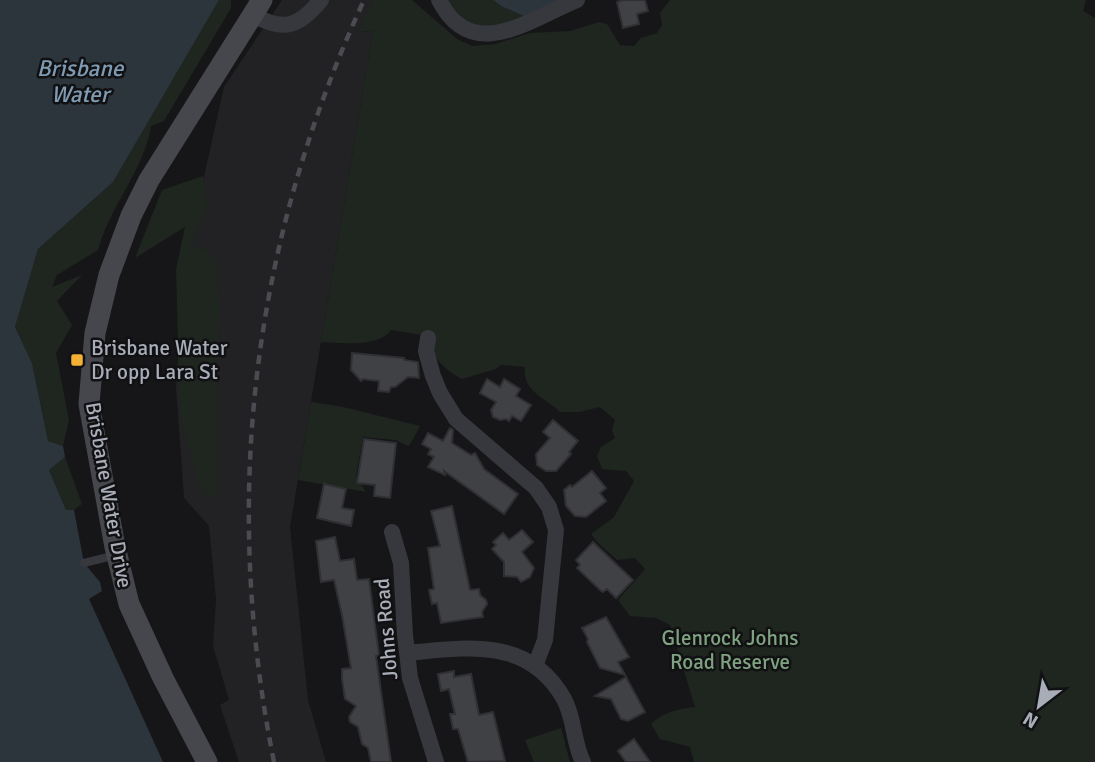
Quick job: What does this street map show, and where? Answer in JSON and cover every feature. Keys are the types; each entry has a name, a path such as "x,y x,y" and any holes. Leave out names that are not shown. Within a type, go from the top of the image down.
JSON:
{"main road":[{"name":"Brisbane Water Drive","path":"207,762 130,604 117,555 89,404 95,333 118,249 149,180 258,7"}],"street":[{"path":"258,7 267,23 291,25 312,12 321,0"},
{"path":"439,0 447,16 455,24 474,33 492,34 544,17 577,0"},
{"path":"428,338 426,351 433,376 456,419 536,488 549,507 556,530 545,640 535,666"},
{"name":"Johns Road","path":"392,532 401,563 410,678 436,762"},
{"path":"408,653 487,648 516,655 535,666 550,679 565,701 578,754 583,762"}],"lane":[{"path":"84,563 117,555"}],"shaded area":[{"path":"282,0 373,0 359,32 373,31 290,527 308,700 326,762 239,762 220,705 229,700 213,646 216,599 209,526 184,498 176,387 182,304 191,235 224,87"}],"green space":[{"path":"219,0 231,0 231,8 164,121 151,126 141,158 110,218 98,250 57,275 52,287 82,275 57,301 72,325 56,353 69,420 63,446 48,441 32,363 15,327 38,249 113,182"},
{"name":"Glenrock Johns Road Reserve","path":"373,0 412,0 457,39 472,46 495,44 530,33 570,31 599,22 607,24 620,45 634,46 641,38 657,33 662,25 660,13 670,0 1086,0 1083,11 1095,18 1095,762 694,762 690,747 660,739 651,724 655,720 672,712 695,707 670,625 656,618 630,616 618,600 645,569 635,558 617,560 591,534 614,517 634,481 626,471 602,469 597,456 601,447 615,438 612,430 615,420 600,407 579,412 560,412 531,388 525,375 525,367 501,365 462,379 438,361 422,335 391,330 385,336 368,342 321,342 373,31 358,32"},
{"path":"446,0 493,0 526,17 487,28 469,26"},
{"path":"203,176 207,210 191,243 215,256 220,306 216,392 218,497 202,495 180,416 176,269 185,227 135,258 162,190"},
{"path":"311,402 339,406 420,426 409,446 395,440 363,437 356,476 366,492 298,480"},
{"path":"65,457 82,504 74,510 66,510 49,470"},
{"path":"561,728 570,762 534,762 525,740"}],"water":[{"name":"Brisbane Water","path":"0,0 219,0 113,182 38,249 15,327 32,363 48,441 63,446 65,457 49,470 66,510 74,510 84,563 100,582 102,591 89,599 163,762 0,762"},
{"path":"493,0 563,0 526,17"}],"building":[{"path":"645,0 648,11 637,14 639,24 623,28 617,2"},
{"path":"352,353 418,362 419,378 408,377 391,387 389,392 378,391 379,381 361,381 351,370"},
{"path":"487,379 500,387 504,379 520,389 516,396 531,405 521,421 512,416 509,421 493,417 491,410 496,402 480,393"},
{"path":"553,420 578,441 556,471 546,471 537,465 536,454 550,438 543,432"},
{"path":"450,428 453,430 452,443 471,455 475,453 484,469 518,494 504,514 444,471 445,475 428,467 434,457 428,454 431,449 422,444 428,433 443,441"},
{"path":"364,439 396,443 390,498 374,496 375,485 357,483"},
{"path":"592,471 606,488 600,493 606,501 586,517 575,516 566,506 564,490"},
{"path":"324,484 346,489 342,508 354,510 351,526 317,518"},
{"path":"452,506 470,590 479,589 487,604 482,612 483,617 441,623 437,603 432,604 429,590 434,589 428,548 440,546 431,511"},
{"path":"522,530 533,542 522,552 534,568 530,577 521,582 517,577 504,576 504,562 492,549 496,545 493,542 503,533 509,540"},
{"path":"335,537 340,561 354,559 357,580 369,579 379,655 376,656 391,762 371,762 368,748 362,744 358,727 350,722 349,717 356,706 345,699 342,669 351,668 342,615 334,580 321,582 316,541"},
{"path":"593,542 633,580 616,598 607,589 603,592 600,590 577,568 580,565 576,560"},
{"path":"606,617 629,657 618,662 625,675 600,668 582,628"},
{"path":"454,671 454,677 471,674 479,715 493,712 505,761 468,762 458,729 453,729 450,714 455,714 449,689 441,691 438,674"},
{"path":"626,677 645,712 628,721 621,719 611,699 595,696"},
{"path":"634,739 650,762 626,762 618,751"}],"railway":[{"path":"274,762 258,664 250,566 250,469 257,374 272,279 295,185 326,92 364,0"}],"place":[{"name":"Brisbane Water Dr opp Lara St","path":"77,360"}]}
